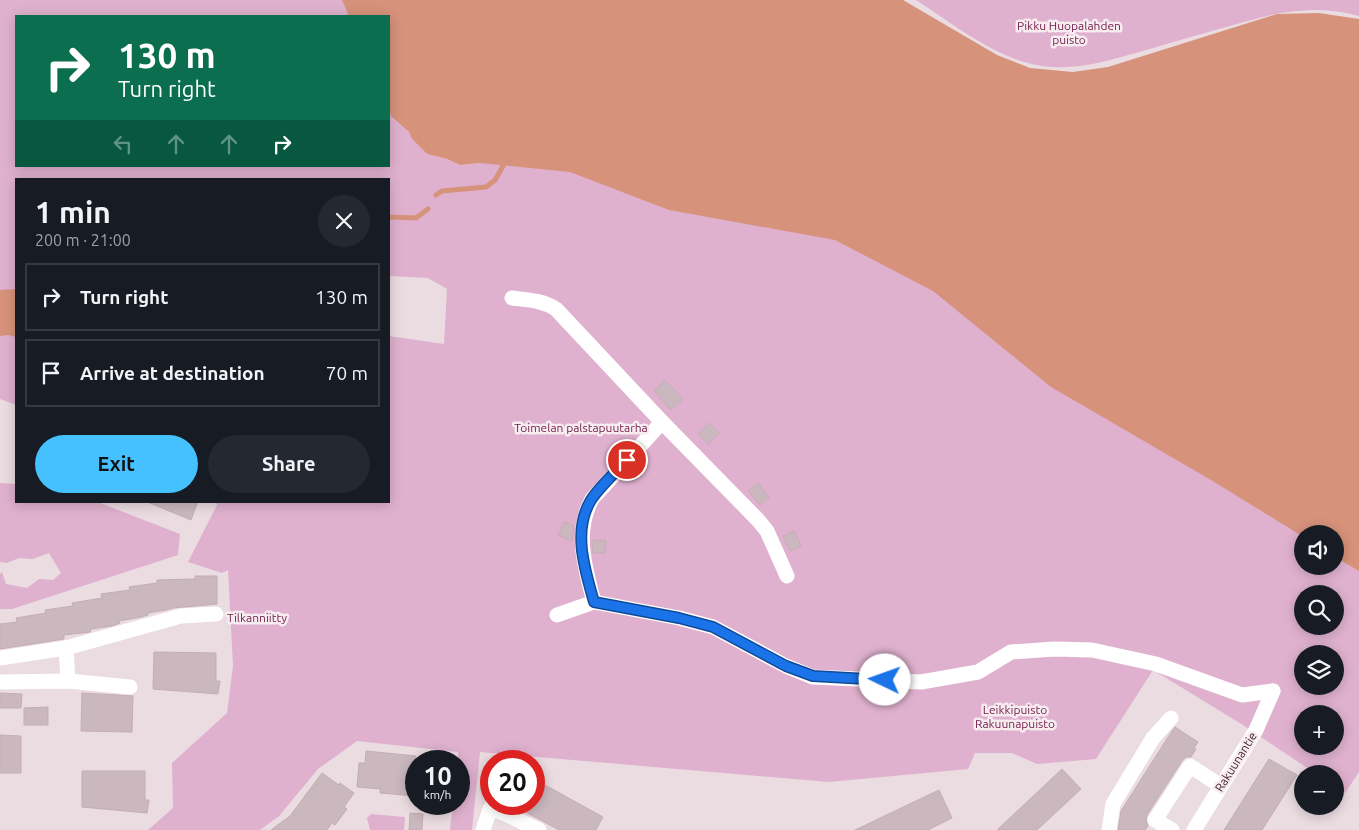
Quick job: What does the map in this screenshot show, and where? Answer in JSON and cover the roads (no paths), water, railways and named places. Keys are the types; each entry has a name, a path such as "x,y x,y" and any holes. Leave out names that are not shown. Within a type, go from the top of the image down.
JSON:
{"street":[{"path":"512,298 540,301 556,308 662,422 758,520 767,531 787,576"},
{"path":"557,616 594,602 584,565 582,543 582,525 586,510 592,499 662,422"},
{"name":"Rakuunantie","path":"594,602 679,618 713,627 786,666 813,676 920,682 978,672 1012,652 1054,649 1092,650 1156,664 1242,695 1273,691 1256,730 1194,830"},
{"path":"0,658 66,648 181,616 216,614"},
{"path":"66,648 68,681"},
{"path":"0,682 68,681 130,687"},
{"path":"1109,830 1113,804 1153,738 1171,718"},
{"path":"1172,830 1155,820 1190,766 1221,786"},
{"path":"483,830 490,809 501,812 539,830"}],"waterway":[{"path":"436,195 442,191 486,187 495,180 503,166"},
{"path":"390,217 416,218 428,209"}],"park label":[{"name":"Pikku Huopalahden puisto","path":"1069,33"},
{"name":"Toimelan palstapuutarha","path":"581,428"},
{"name":"Tilkanniitty","path":"257,618"},
{"name":"Leikkipuisto Rakuunapuisto","path":"1015,717"}]}
